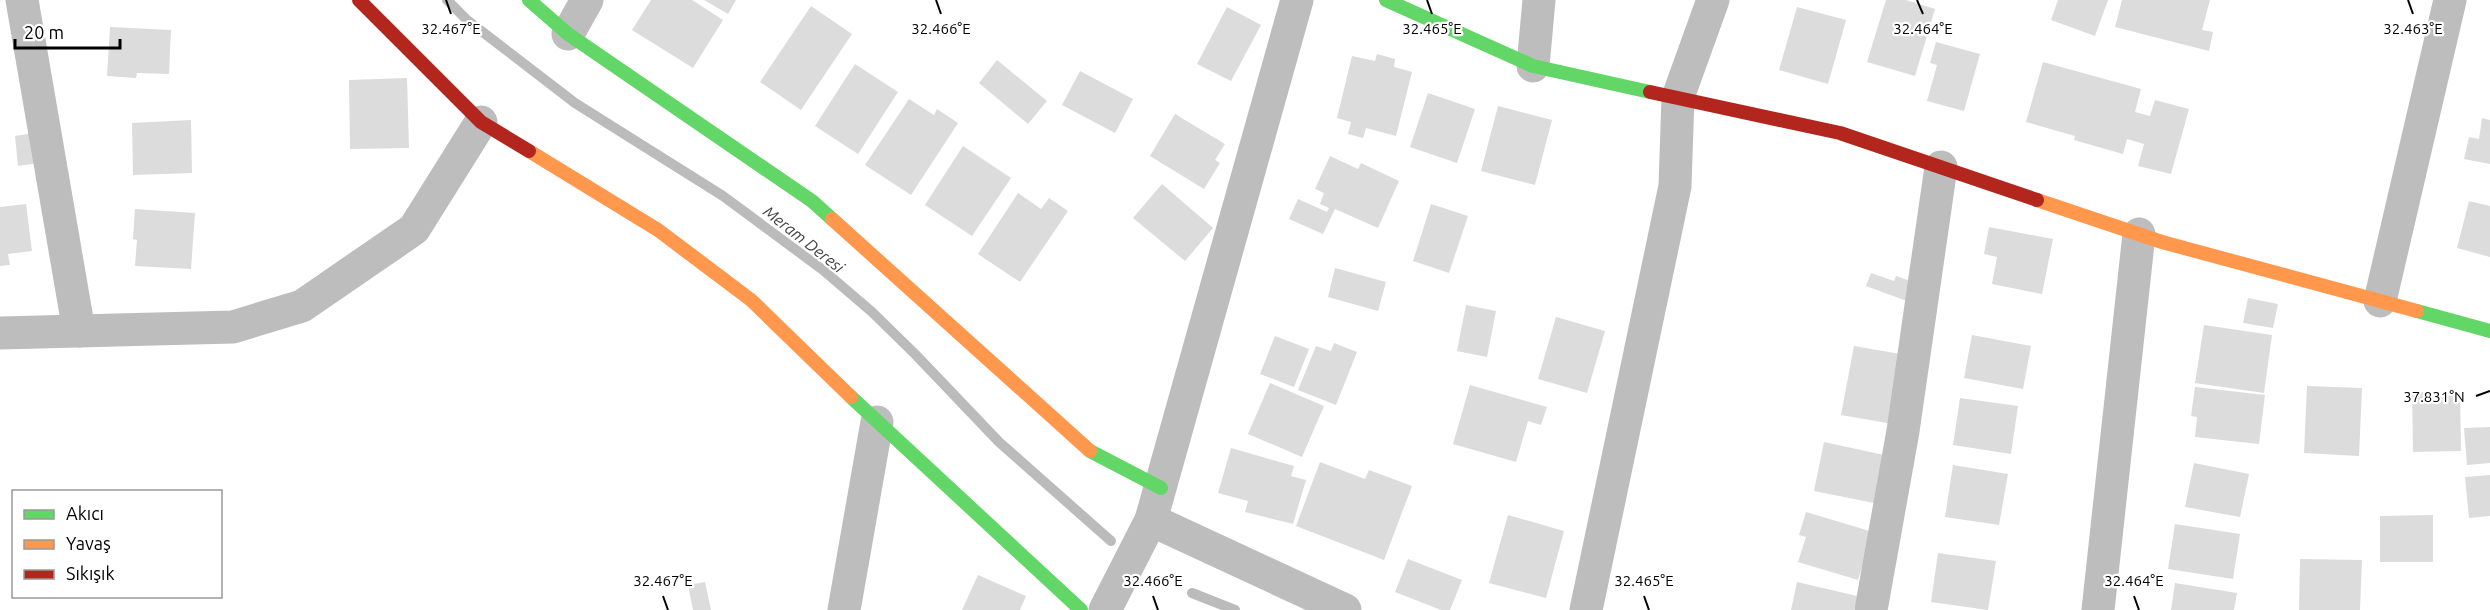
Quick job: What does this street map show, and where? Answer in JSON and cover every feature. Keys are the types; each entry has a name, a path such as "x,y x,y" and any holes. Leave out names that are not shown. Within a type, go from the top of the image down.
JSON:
{"street":[{"path":"22,0 79,331"},
{"path":"359,0 481,122 658,230 751,300 877,422 1082,610"},
{"path":"529,0 568,34 812,201 1094,454 1161,488"},
{"path":"568,34 587,0"},
{"path":"1105,610 1151,520 1297,0"},
{"path":"1386,0 1533,66 1840,133 2162,242 2490,331"},
{"path":"1533,66 1539,0"},
{"path":"1587,610 1675,186 1678,98 1713,0"},
{"path":"2380,301 2450,0"},
{"path":"0,333 233,327 302,306 414,230 481,122"},
{"path":"1870,610 1903,430 1941,167"},
{"path":"2098,610 2139,234"},
{"path":"844,610 877,422"},
{"path":"1151,520 1346,610"}],"building":[{"path":"651,0 692,0 723,20 693,68 632,30"},
{"path":"704,0 736,0 728,14"},
{"path":"1886,0 1906,0 1935,9 1915,76 1867,62"},
{"path":"2058,0 2108,0 2095,36 2051,20"},
{"path":"2122,0 2210,0 2202,30 2213,32 2209,51 2115,27"},
{"path":"811,6 852,34 801,110 760,82"},
{"path":"1227,7 1261,25 1231,81 1197,64"},
{"path":"1797,7 1846,20 1828,84 1779,70"},
{"path":"110,27 171,30 169,74 137,73 136,78 107,76"},
{"path":"1936,42 1980,54 1964,111 1927,101 1937,65 1930,63"},
{"path":"1377,54 1395,59 1394,67 1412,72 1396,136 1366,128 1363,138 1348,134 1351,122 1337,118 1352,56 1375,61"},
{"path":"997,60 1047,101 1028,124 979,83"},
{"path":"2043,62 2141,89 2135,112 2150,116 2155,100 2189,109 2171,174 2138,166 2144,144 2127,139 2123,154 2074,140 2075,136 2026,122"},
{"path":"855,64 898,92 858,154 815,126"},
{"path":"1080,71 1133,99 1115,133 1062,105"},
{"path":"407,78 409,148 350,149 349,80"},
{"path":"1428,93 1475,109 1457,163 1410,147"},
{"path":"909,99 934,115 937,109 958,123 911,195 865,165"},
{"path":"1498,106 1552,120 1535,185 1481,171"},
{"path":"1175,114 1225,144 1215,160 1220,163 1204,189 1150,156"},
{"path":"2482,118 2490,120 2490,164 2464,159 2469,137 2479,139"},
{"path":"191,120 192,173 133,175 132,123"},
{"path":"40,132 45,162 18,166 15,136"},
{"path":"963,146 1011,178 972,236 925,205"},
{"path":"1330,156 1358,169 1361,163 1399,181 1378,228 1335,209 1323,234 1289,219 1298,199 1327,212 1329,208 1320,204 1324,193 1315,189"},
{"path":"1162,184 1213,228 1185,261 1133,218"},
{"path":"1018,193 1041,209 1049,198 1068,211 1020,282 978,254"},
{"path":"2469,201 2490,206 2490,257 2457,248"},
{"path":"26,204 32,251 8,254 10,265 0,266 0,207"},
{"path":"1431,204 1468,216 1449,273 1413,261"},
{"path":"135,209 195,213 191,269 135,266 137,240 133,239"},
{"path":"1989,227 2053,239 2042,294 1992,284 1997,257 1984,254"},
{"path":"1335,268 1386,282 1378,311 1328,297"},
{"path":"1871,273 1894,281 1896,276 1922,285 1915,304 1866,286"},
{"path":"2248,298 2278,304 2273,328 2243,323"},
{"path":"1466,305 1496,311 1487,357 1457,351"},
{"path":"1556,317 1605,331 1587,393 1538,379"},
{"path":"2204,325 2272,335 2264,393 2195,383"},
{"path":"1972,335 2031,346 2023,389 1964,378"},
{"path":"1275,336 1309,349 1294,387 1260,374"},
{"path":"1334,343 1357,352 1336,405 1298,390 1316,346 1331,351"},
{"path":"1854,346 1906,355 1893,424 1841,415"},
{"path":"1270,383 1324,406 1302,457 1248,434"},
{"path":"1470,385 1547,407 1541,425 1528,421 1516,462 1453,444"},
{"path":"2307,386 2362,388 2359,456 2304,453"},
{"path":"2195,387 2265,395 2259,444 2195,437 2197,417 2191,416"},
{"path":"2412,392 2460,392 2461,451 2413,452"},
{"path":"1960,398 2018,406 2011,454 1953,445"},
{"path":"2490,427 2490,463 2467,465 2464,428"},
{"path":"1824,442 1884,455 1874,503 1814,491"},
{"path":"1231,448 1294,466 1291,476 1306,480 1293,524 1245,512 1248,501 1218,493"},
{"path":"1320,462 1365,479 1369,470 1412,486 1384,560 1296,526"},
{"path":"2194,463 2249,474 2240,517 2185,507"},
{"path":"1953,465 2008,474 1999,525 1945,517"},
{"path":"2490,475 2490,516 2469,518 2465,477"},
{"path":"1806,512 1873,532 1858,580 1798,562 1806,537 1799,535"},
{"path":"1508,515 1564,531 1546,598 1489,583"},
{"path":"2433,515 2433,562 2380,562 2380,516"},
{"path":"2175,524 2240,534 2233,579 2168,569"},
{"path":"1938,553 1996,561 1988,610 1931,602"},
{"path":"1408,559 1462,580 1450,610 1441,610 1395,592"},
{"path":"2300,559 2362,560 2360,610 2299,610"},
{"path":"978,575 1026,596 1020,610 962,610"},
{"path":"705,582 711,610 693,610 688,585"},
{"path":"1797,582 1857,596 1854,610 1791,610"},
{"path":"2175,583 2237,593 2234,610 2171,610"}],"waterway":[{"name":"Meram Deresi","path":"447,0 467,20 575,103 723,196 823,270 872,312 915,354 999,442 1111,541"},
{"name":"Meram Deresi","path":"1192,593 1235,610"}],"traffic: fast":[{"path":"529,0 568,34 812,201 832,219"},
{"path":"1386,0 1533,66 1650,92"},
{"path":"2417,311 2490,331"},
{"path":"851,397 1081,610"},
{"path":"1090,451 1161,488"}],"traffic: slow":[{"path":"529,151 658,230 751,300 851,397"},
{"path":"2037,200 2162,242 2417,311"},
{"path":"832,219 1090,451"}],"traffic: jam":[{"path":"359,0 481,122 529,151"},
{"path":"1650,92 1840,133 2037,200"}]}
